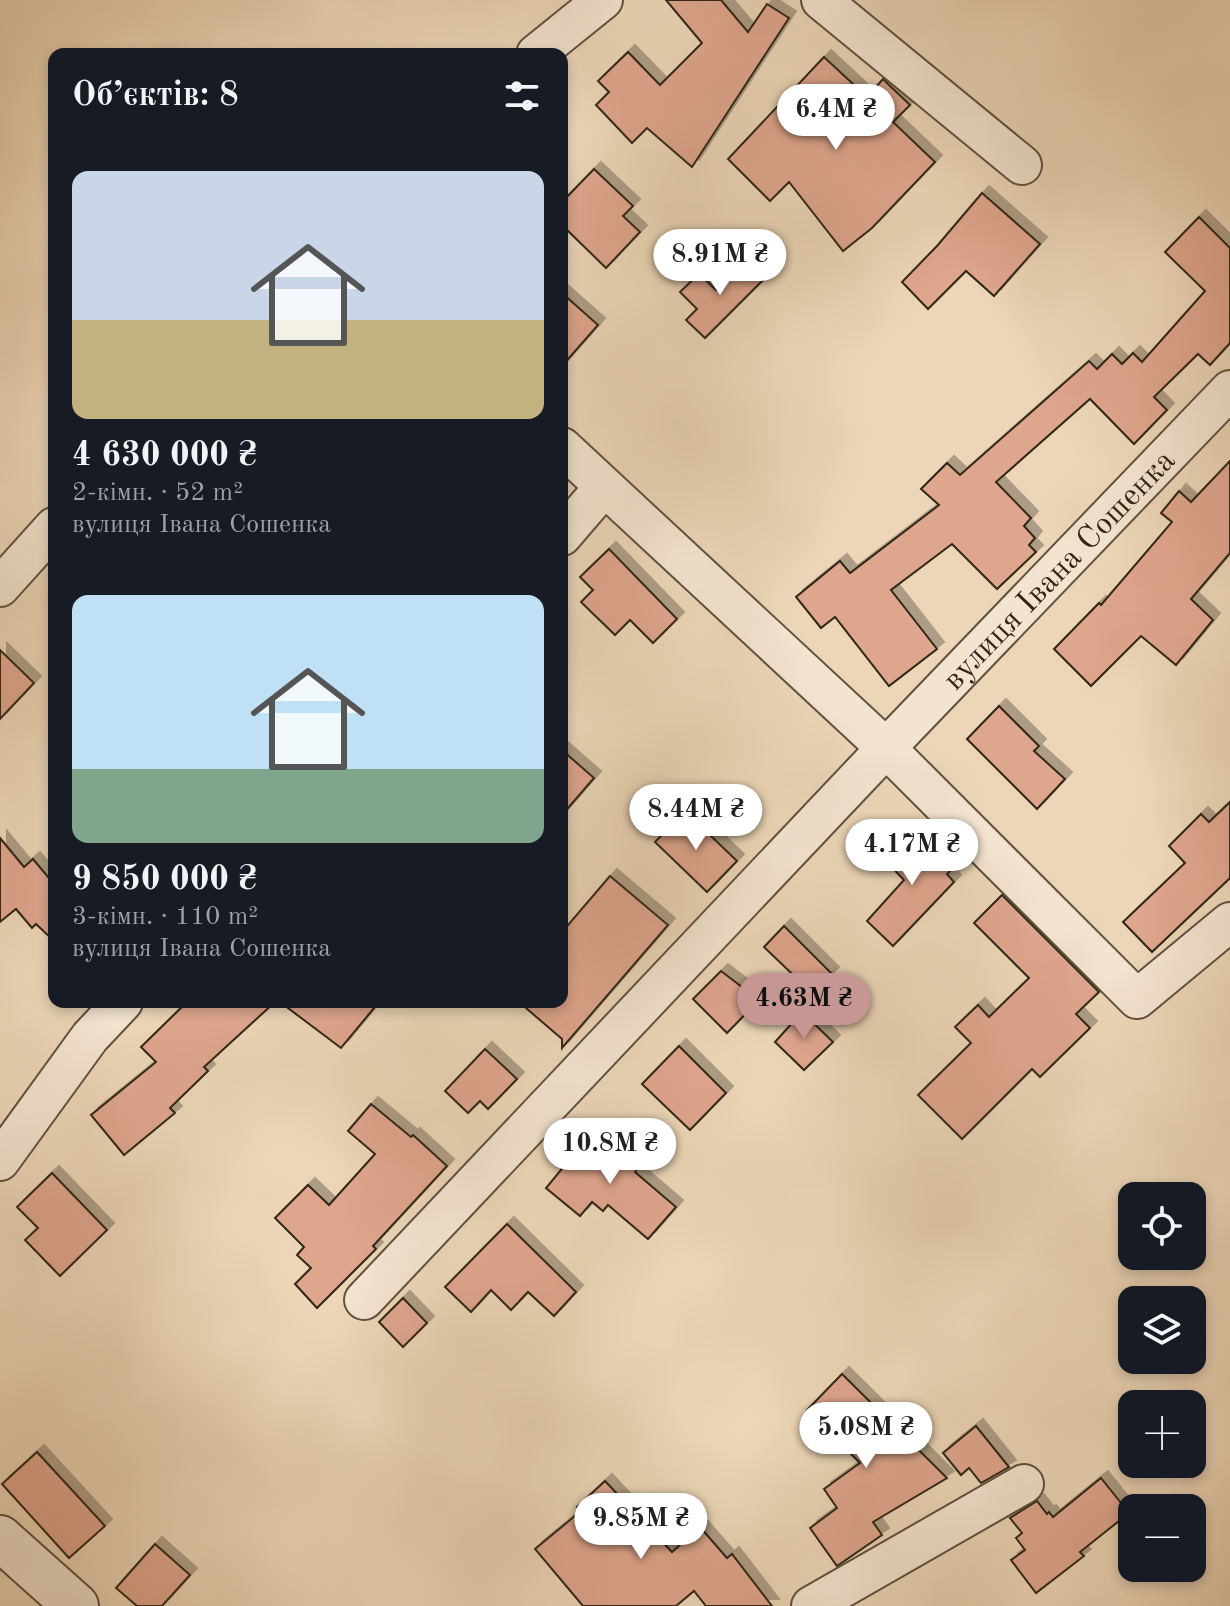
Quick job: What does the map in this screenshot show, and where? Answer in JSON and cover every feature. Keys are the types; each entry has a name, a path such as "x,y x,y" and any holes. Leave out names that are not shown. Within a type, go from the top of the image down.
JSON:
{"street":[{"path":"543,48 603,0"},
{"path":"821,0 1022,165"},
{"name":"вулиця Івана Сошенка","path":"364,1300 1230,390"},
{"path":"568,453 886,748 1137,999 1230,922"},
{"path":"568,529 604,487"},
{"path":"0,587 48,534"},
{"path":"0,1161 90,1037 117,1008"},
{"path":"811,1606 1024,1484"},
{"path":"0,1538 76,1606"}],"building":[{"path":"666,0 721,0 748,32 767,4 789,18 692,167 647,128 632,143 596,105 609,92 598,81 628,52 660,85 702,43"},
{"path":"824,57 867,97 883,79 910,105 893,122 935,162 872,228 843,251 789,182 770,201 728,159"},
{"path":"594,169 633,206 623,216 640,232 606,268 568,231 568,196"},
{"path":"982,193 1040,244 994,296 966,271 928,309 902,282"},
{"path":"1199,217 1230,248 1230,343 1210,365 1198,354 1154,397 1167,410 1134,444 1090,399 996,482 1031,518 1024,526 1035,538 1029,545 1036,552 997,589 952,544 891,590 937,649 889,686 835,617 821,628 796,597 840,561 850,573 939,505 921,489 947,463 960,475 1089,361 1097,369 1112,354 1122,364 1133,353 1142,362 1205,291 1165,252"},
{"path":"749,258 767,276 705,338 686,320 697,309 680,292 699,274 716,290"},
{"path":"568,298 598,325 568,359"},
{"path":"1230,461 1230,553 1191,599 1213,620 1176,665 1141,636 1091,686 1054,649 1099,603 1101,605 1172,522 1161,513 1179,491 1191,502"},
{"path":"609,549 677,619 653,643 630,620 615,635 581,602 593,590 580,577"},
{"path":"0,650 34,683 0,719"},
{"path":"999,706 1039,746 1034,751 1065,779 1037,809 967,739"},
{"path":"568,755 594,778 568,808"},
{"path":"1230,802 1230,878 1152,952 1123,922 1185,863 1169,846 1201,814 1209,822"},
{"path":"685,811 737,861 707,892 655,842"},
{"path":"918,831 954,867 947,874 954,882 893,946 867,921 904,880 885,860"},
{"path":"0,838 24,867 33,859 48,877 48,935 36,924 32,928 16,909 0,922"},
{"path":"610,876 668,925 562,1048 562,1039 526,1008 568,1008 568,925"},
{"path":"1002,895 1099,992 1076,1014 1090,1028 1040,1077 1032,1069 962,1139 918,1095 971,1043 955,1027 978,1005 989,1017 1029,978 974,923"},
{"path":"784,926 832,974 812,993 764,947"},
{"path":"721,971 759,1000 727,1033 693,999"},
{"path":"181,1008 268,1008 204,1067 208,1071 170,1108 175,1113 124,1155 91,1115 156,1062 141,1047"},
{"path":"288,1008 374,1008 341,1048"},
{"path":"802,1012 833,1042 804,1070 775,1042"},
{"path":"679,1046 726,1093 690,1130 642,1084"},
{"path":"485,1049 517,1079 488,1109 480,1101 468,1113 445,1091"},
{"path":"371,1104 411,1137 413,1135 447,1166 373,1246 376,1249 317,1308 295,1284 311,1268 297,1255 304,1247 275,1218 308,1185 329,1205 375,1154 348,1131"},
{"path":"593,1131 638,1168 635,1172 676,1207 648,1239 608,1205 603,1211 592,1202 580,1216 546,1188"},
{"path":"52,1173 107,1230 60,1276 25,1240 38,1228 17,1207"},
{"path":"507,1224 576,1292 554,1316 528,1292 511,1310 491,1290 471,1312 445,1287"},
{"path":"403,1298 427,1323 403,1347 379,1322"},
{"path":"842,1374 947,1478 873,1522 882,1535 837,1566 810,1528 837,1508 824,1489 860,1463 807,1410"},
{"path":"976,1426 1009,1467 981,1483 969,1468 961,1475 943,1453"},
{"path":"37,1452 105,1526 69,1558 2,1484"},
{"path":"1101,1478 1118,1499 1118,1522 1080,1552 1084,1556 1036,1593 1011,1560 1025,1550 1016,1538 1022,1533 1010,1518 1037,1501 1053,1517"},
{"path":"605,1481 672,1552 700,1527 727,1558 732,1554 772,1606 706,1606 694,1591 676,1606 583,1606 535,1549 581,1511 577,1507"},
{"path":"155,1544 190,1575 162,1606 137,1606 116,1588"}]}
